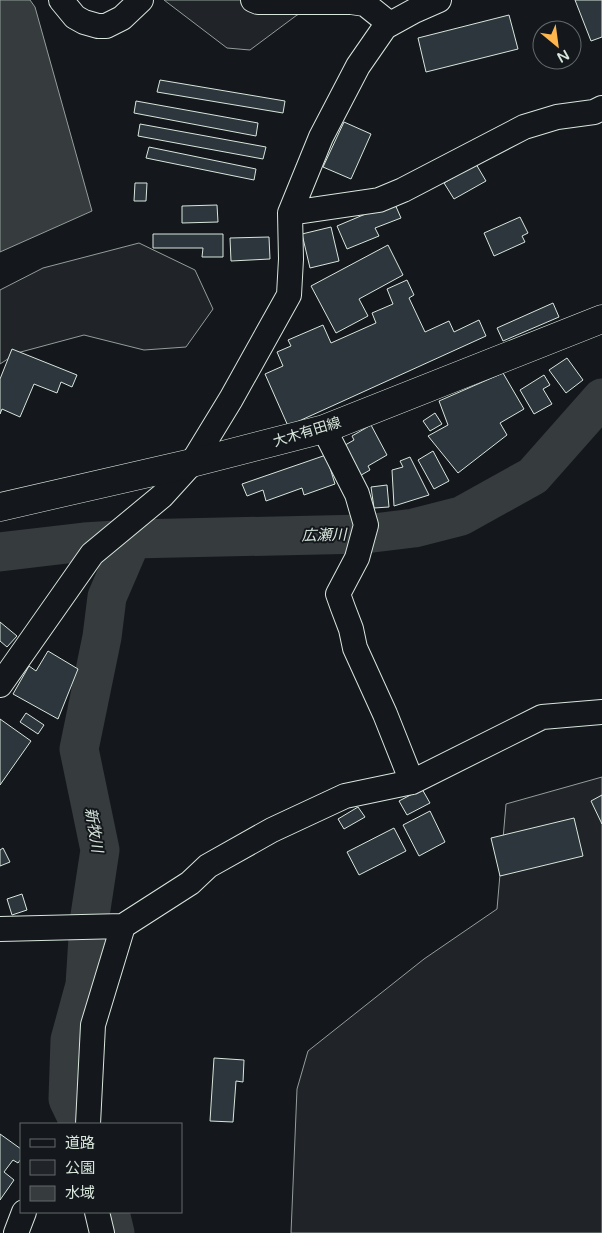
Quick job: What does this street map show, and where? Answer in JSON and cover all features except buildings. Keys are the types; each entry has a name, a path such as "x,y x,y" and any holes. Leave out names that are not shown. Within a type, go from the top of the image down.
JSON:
{"main road":[{"name":"大木有田線","path":"0,507 192,463 324,429 602,319"}],"street":[{"path":"61,0 75,17 91,24 106,26 122,18 141,0"},
{"path":"253,0 258,2 351,2 364,4 390,24"},
{"path":"0,685 92,554 162,496 192,463 231,399 288,295 291,258 290,213 321,137 358,66 385,27 439,0"},
{"path":"290,213 379,200 403,190 524,127 557,117 594,112 602,108"},
{"path":"324,429 357,494 366,525 358,558 338,594 351,628 355,648 385,714 412,782"},
{"path":"0,930 123,926 190,883 208,866 272,830 345,796 412,782 542,717 602,712"},
{"path":"88,1123 92,1025 123,926"},
{"path":"16,1233 24,1213"},
{"path":"97,1213 102,1233"}],"green space":[{"path":"164,0 345,0 297,15 250,50 227,48"},
{"path":"139,243 195,270 213,309 186,347 144,350 84,335 17,353 0,364 0,290 43,268"},
{"path":"602,777 602,1233 291,1233 297,1089 308,1051 424,959 497,909 506,804"}],"water":[{"path":"0,0 30,0 35,7 92,211 0,252"}],"waterway":[{"name":"広瀬川","path":"0,552 84,542 132,539 365,534 414,528 461,516 533,476 602,398"},
{"name":"新牧川","path":"80,1123 68,1099 70,1040 85,985 89,922 100,850 79,749 102,637 107,597 132,539"},
{"name":"新牧川","path":"110,1213 115,1233"}]}
